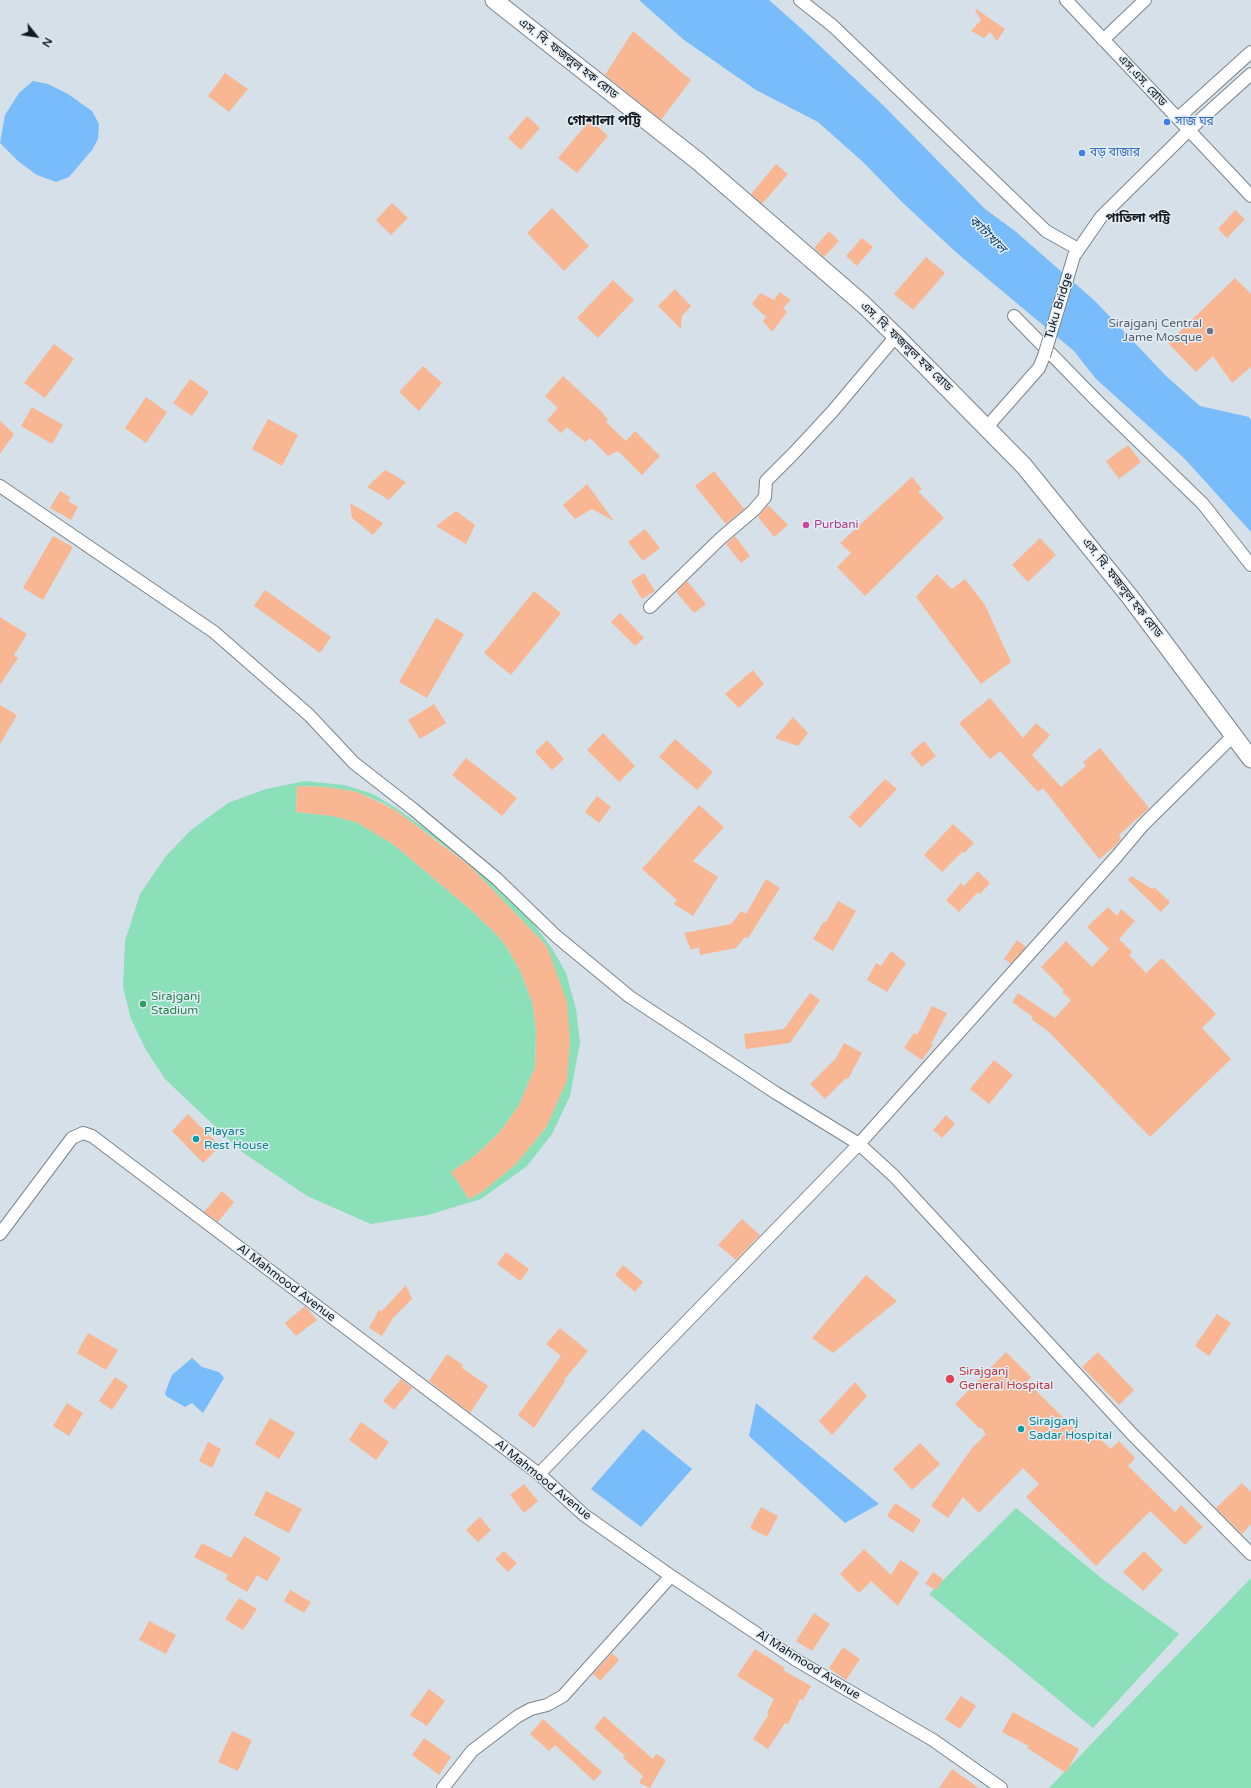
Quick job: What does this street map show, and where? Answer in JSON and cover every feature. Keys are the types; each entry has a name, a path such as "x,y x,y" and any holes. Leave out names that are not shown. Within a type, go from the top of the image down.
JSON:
{"main road":[{"name":"এস. বি. ফজলুল হক রোড","path":"494,0 699,162 864,305 987,427 1024,466 1130,597 1251,759"}],"street":[{"path":"800,0 833,26 1046,231 1076,252"},
{"name":"এস.এস. রোড","path":"1066,0 1251,196"},
{"path":"1103,40 1145,0"},
{"path":"1178,118 1251,52"},
{"name":"Tuku Bridge","path":"987,427 1039,368 1076,252 1101,217 1189,130 1251,74"},
{"path":"1014,316 1098,402 1203,504 1251,565"},
{"path":"650,607 721,538 754,510 765,497 766,481 832,412 896,336"},
{"path":"0,486 214,632 309,714 354,763 498,879 556,936 630,998 776,1093 859,1144 894,1176 1132,1434 1251,1554"},
{"path":"539,1474 859,1144 1143,825 1234,735"},
{"name":"Al Mahmood Avenue","path":"0,1234 72,1138 83,1133 92,1136 539,1474 584,1515 671,1576 796,1660 933,1740 1001,1788"},
{"path":"443,1788 472,1751 518,1716 531,1709 547,1705 564,1696 671,1576"}],"green space":[{"path":"305,781 344,785 373,794 396,808 451,847 507,896 533,923 553,950 566,973 576,1009 580,1043 570,1096 552,1134 527,1166 481,1199 428,1215 371,1224 307,1196 242,1152 165,1079 146,1050 131,1019 123,987 125,941 140,894 166,856 191,830 228,803 266,789","holes":["297,786 326,787 357,792 383,803 398,812 466,862 546,947 547,1126 516,1164 482,1192 469,1199 452,1172 477,1154 500,1132 519,1105 535,1067 536,1031 533,1005 520,970 506,946 497,935 471,910 393,844 356,822 332,816 296,812"]},
{"path":"1016,1508 1105,1581 1179,1634 1093,1728 929,1594"},
{"path":"1251,1578 1251,1788 1049,1788"}],"water":[{"name":"কাটাখাল","path":"639,0 769,0 884,106 985,209 1015,231 1095,301 1166,376 1200,406 1249,417 1251,420 1251,532 1184,458 1096,379 1074,351 958,254 903,203 863,162 818,122 756,90 684,40"},
{"path":"33,81 48,84 68,94 92,111 99,124 98,139 92,150 69,177 56,182 37,175 19,162 0,143 5,115 19,93"},
{"path":"192,1358 202,1367 219,1372 224,1378 203,1413 192,1403 185,1407 166,1396 165,1393 172,1375"},
{"path":"756,1403 879,1504 845,1523 749,1436"},
{"path":"643,1429 692,1469 641,1527 591,1489"}],"building":[{"path":"976,9 1005,29 997,41 990,32 984,38 971,31 981,20 975,10"},
{"path":"633,31 691,80 661,120 605,75"},
{"path":"225,73 248,89 229,112 208,96"},
{"path":"527,116 540,128 521,150 508,138"},
{"path":"590,120 608,136 577,173 558,158"},
{"path":"776,164 788,174 762,204 751,194"},
{"path":"392,203 408,218 391,235 376,220"},
{"path":"552,208 589,246 564,271 527,233"},
{"path":"1235,210 1245,219 1227,238 1218,229"},
{"path":"829,231 839,241 824,257 814,248"},
{"path":"862,238 873,247 857,266 846,256"},
{"path":"926,257 945,273 913,310 894,294"},
{"name":"Sirajganj Central Jame Mosque","path":"1235,278 1251,294 1251,367 1232,383 1213,356 1196,372 1168,343"},
{"path":"613,280 634,300 598,338 577,318"},
{"path":"675,289 691,306 682,316 681,329 658,306"},
{"path":"780,292 791,300 783,308 787,312 772,332 763,321 766,317 752,304 760,293 774,300"},
{"path":"54,344 74,359 45,398 24,383"},
{"path":"423,366 442,383 419,411 399,392"},
{"path":"563,376 601,411 608,420 606,422 626,441 635,431 660,456 642,475 618,451 608,456 590,438 585,442 567,427 561,433 547,420 558,408 545,396"},
{"path":"190,379 209,392 192,416 173,403"},
{"path":"146,397 167,412 146,443 125,428"},
{"path":"32,407 63,425 52,444 21,426"},
{"path":"268,419 298,435 282,466 252,449"},
{"path":"0,421 14,434 0,454"},
{"path":"1128,445 1141,462 1119,479 1106,461"},
{"path":"385,470 406,482 389,500 367,487"},
{"path":"714,471 744,509 726,524 695,486"},
{"path":"912,477 922,489 918,491 944,518 865,596 837,567 851,553 840,543"},
{"path":"587,484 614,521 592,509 575,519 563,505"},
{"path":"60,491 70,497 68,501 78,507 71,520 50,508"},
{"path":"350,503 383,523 373,535 352,518"},
{"path":"768,505 788,525 774,537 758,517"},
{"path":"456,511 475,525 466,544 436,526"},
{"path":"645,529 660,548 643,561 628,542"},
{"path":"53,536 73,547 43,600 23,588"},
{"path":"735,536 750,556 741,563 726,544"},
{"path":"1040,538 1056,555 1028,582 1012,565"},
{"path":"644,573 655,591 642,599 631,581"},
{"path":"937,574 952,589 965,579 985,605 1011,662 981,684 916,597"},
{"path":"687,581 706,604 694,613 676,592"},
{"path":"265,590 331,637 320,653 254,606"},
{"path":"534,591 561,613 511,675 484,653"},
{"path":"620,613 644,638 635,646 611,622"},
{"path":"0,617 27,634 14,655 18,658 0,685"},
{"path":"436,618 464,634 427,698 399,682"},
{"path":"753,670 764,684 739,708 725,694"},
{"path":"990,698 1023,738 1036,723 1050,735 1032,755 1061,787 1086,766 1083,762 1100,748 1149,808 1119,835 1121,839 1099,859 1043,788 1038,792 1000,751 990,759 959,723"},
{"path":"434,704 446,723 420,739 408,720"},
{"path":"0,705 17,715 0,744"},
{"path":"793,717 808,733 798,746 775,738"},
{"path":"603,733 635,766 619,782 587,750"},
{"path":"675,739 713,772 697,790 659,757"},
{"path":"547,740 564,759 552,770 535,752"},
{"path":"924,741 936,756 922,767 910,753"},
{"path":"466,758 517,798 502,816 452,775"},
{"path":"885,779 897,789 860,828 849,817"},
{"path":"297,786 326,787 357,792 398,812 470,866 548,949 567,1002 570,1041 567,1080 547,1126 516,1164 482,1192 469,1199 451,1172 477,1154 500,1132 519,1105 535,1067 536,1031 533,1005 520,970 506,946 497,935 471,910 393,844 356,822 332,816 296,812"},
{"path":"597,796 611,807 599,823 585,812"},
{"path":"699,805 724,827 693,861 718,877 693,916 674,904 677,900 642,869"},
{"path":"953,824 974,843 964,853 962,852 942,872 924,855"},
{"path":"978,871 990,883 980,894 978,892 959,912 946,900 961,883 964,886"},
{"path":"1131,876 1152,889 1154,887 1170,902 1161,912 1128,880"},
{"path":"766,879 780,888 748,938 745,937 736,948 700,955 699,947 691,950 684,933 731,924 741,911 746,914"},
{"path":"838,901 856,911 833,951 813,939 824,921 826,922"},
{"path":"1108,907 1117,916 1121,909 1135,921 1119,939 1132,952 1129,955 1146,973 1162,958 1216,1014 1202,1028 1231,1059 1150,1137 1049,1032 1031,1019 1033,1017 1012,1002 1018,993 1055,1018 1071,1000 1062,992 1064,990 1041,967 1066,941 1092,967 1109,949 1087,927"},
{"path":"1017,940 1026,947 1011,964 1004,959"},
{"path":"891,951 906,963 887,992 867,980 876,963 881,966"},
{"path":"810,993 820,1000 790,1043 746,1049 744,1034 784,1029"},
{"path":"932,1006 947,1013 931,1044 933,1045 922,1060 904,1048 914,1033 917,1035"},
{"path":"844,1043 862,1053 848,1079 846,1078 825,1099 810,1084 836,1058"},
{"path":"994,1060 1013,1075 989,1104 970,1089"},
{"name":"Playars Rest House","path":"188,1114 220,1146 203,1163 172,1131"},
{"path":"946,1115 955,1124 942,1138 933,1130"},
{"path":"222,1191 234,1202 218,1222 204,1212"},
{"path":"742,1219 760,1235 736,1260 718,1245"},
{"path":"506,1252 529,1269 520,1281 497,1264"},
{"path":"623,1265 643,1282 635,1292 615,1275"},
{"path":"866,1275 897,1301 833,1353 812,1338"},
{"path":"406,1285 412,1299 393,1318 382,1336 369,1328 379,1310 382,1311"},
{"path":"305,1306 317,1320 296,1336 285,1323"},
{"path":"1217,1314 1231,1323 1209,1356 1195,1346"},
{"path":"560,1328 588,1351 564,1380 565,1381 534,1428 518,1415 561,1356 546,1344"},
{"path":"88,1333 118,1350 106,1370 77,1353"},
{"path":"1006,1352 1031,1377 1027,1382 1084,1438 1091,1430 1111,1449 1119,1441 1135,1458 1128,1466 1175,1512 1181,1505 1203,1527 1185,1545 1150,1511 1096,1566 1026,1497 1039,1484 1023,1468 979,1513 963,1497 948,1518 931,1506 972,1448 986,1434 983,1432 985,1431 980,1427 979,1428 955,1404"},
{"path":"1098,1352 1134,1390 1119,1405 1082,1367"},
{"path":"447,1354 463,1365 462,1368 488,1386 470,1413 429,1381"},
{"path":"115,1377 128,1386 112,1410 99,1401"},
{"path":"401,1379 412,1388 394,1410 383,1401"},
{"path":"855,1382 867,1396 832,1435 819,1421"},
{"path":"67,1403 83,1413 69,1436 53,1426"},
{"path":"270,1418 295,1433 279,1459 255,1444"},
{"path":"361,1422 389,1442 376,1460 349,1440"},
{"path":"208,1442 221,1449 212,1468 199,1461"},
{"path":"920,1443 940,1464 912,1490 893,1469"},
{"path":"1242,1483 1251,1492 1251,1524 1242,1534 1216,1508"},
{"path":"524,1484 538,1501 524,1513 510,1495"},
{"path":"266,1491 302,1509 289,1533 254,1515"},
{"path":"895,1503 921,1520 913,1533 887,1516"},
{"path":"761,1507 778,1516 767,1537 750,1528"},
{"path":"480,1517 491,1530 478,1542 466,1530"},
{"path":"244,1536 281,1558 267,1581 257,1575 247,1592 225,1579 228,1575 194,1557 202,1543 231,1558"},
{"path":"864,1549 891,1575 900,1560 919,1572 898,1606 871,1581 859,1593 840,1574"},
{"path":"504,1551 517,1563 508,1572 495,1559"},
{"path":"1144,1551 1163,1570 1143,1591 1123,1572"},
{"path":"933,1572 943,1579 936,1590 925,1584"},
{"path":"290,1590 311,1602 304,1613 284,1601"},
{"path":"239,1598 257,1609 243,1630 225,1619"},
{"path":"814,1613 830,1624 812,1651 796,1641"},
{"path":"149,1621 176,1635 166,1654 139,1640"},
{"path":"843,1647 860,1659 846,1680 829,1668"},
{"path":"755,1649 785,1668 783,1670 811,1686 803,1700 800,1699 788,1724 785,1723 768,1749 753,1739 769,1714 767,1713 774,1699 737,1676"},
{"path":"612,1653 619,1660 600,1681 593,1674"},
{"path":"429,1689 445,1701 427,1726 410,1715"},
{"path":"961,1696 976,1706 960,1729 945,1719"},
{"path":"1013,1712 1079,1749 1066,1773 1027,1748 1029,1746 1002,1732"},
{"path":"604,1716 653,1759 656,1754 666,1760 650,1788 639,1783 643,1776 623,1758 625,1756 594,1728"},
{"path":"543,1719 602,1772 594,1781 555,1745 549,1751 530,1734"},
{"path":"232,1731 252,1740 238,1771 218,1762"},
{"path":"424,1738 451,1757 439,1775 412,1755"},
{"path":"952,1769 979,1788 939,1788"}],"place":[{"name":"সাজ ঘর","path":"1167,122"},
{"name":"বড় বাজার","path":"1082,153"},
{"name":"Sirajganj Central Jame Mosque","path":"1210,331"},
{"name":"Purbani","path":"806,525"},
{"name":"Sirajganj Stadium","path":"143,1004"},
{"name":"Playars Rest House","path":"196,1139"},
{"name":"Sirajganj General Hospital","path":"950,1379"},
{"name":"Sirajganj Sadar Hospital","path":"1021,1429"}],"district":[{"name":"গোশালা পট্টি","path":"604,121"},
{"name":"পাতিলা পট্টি","path":"1138,219"}]}
